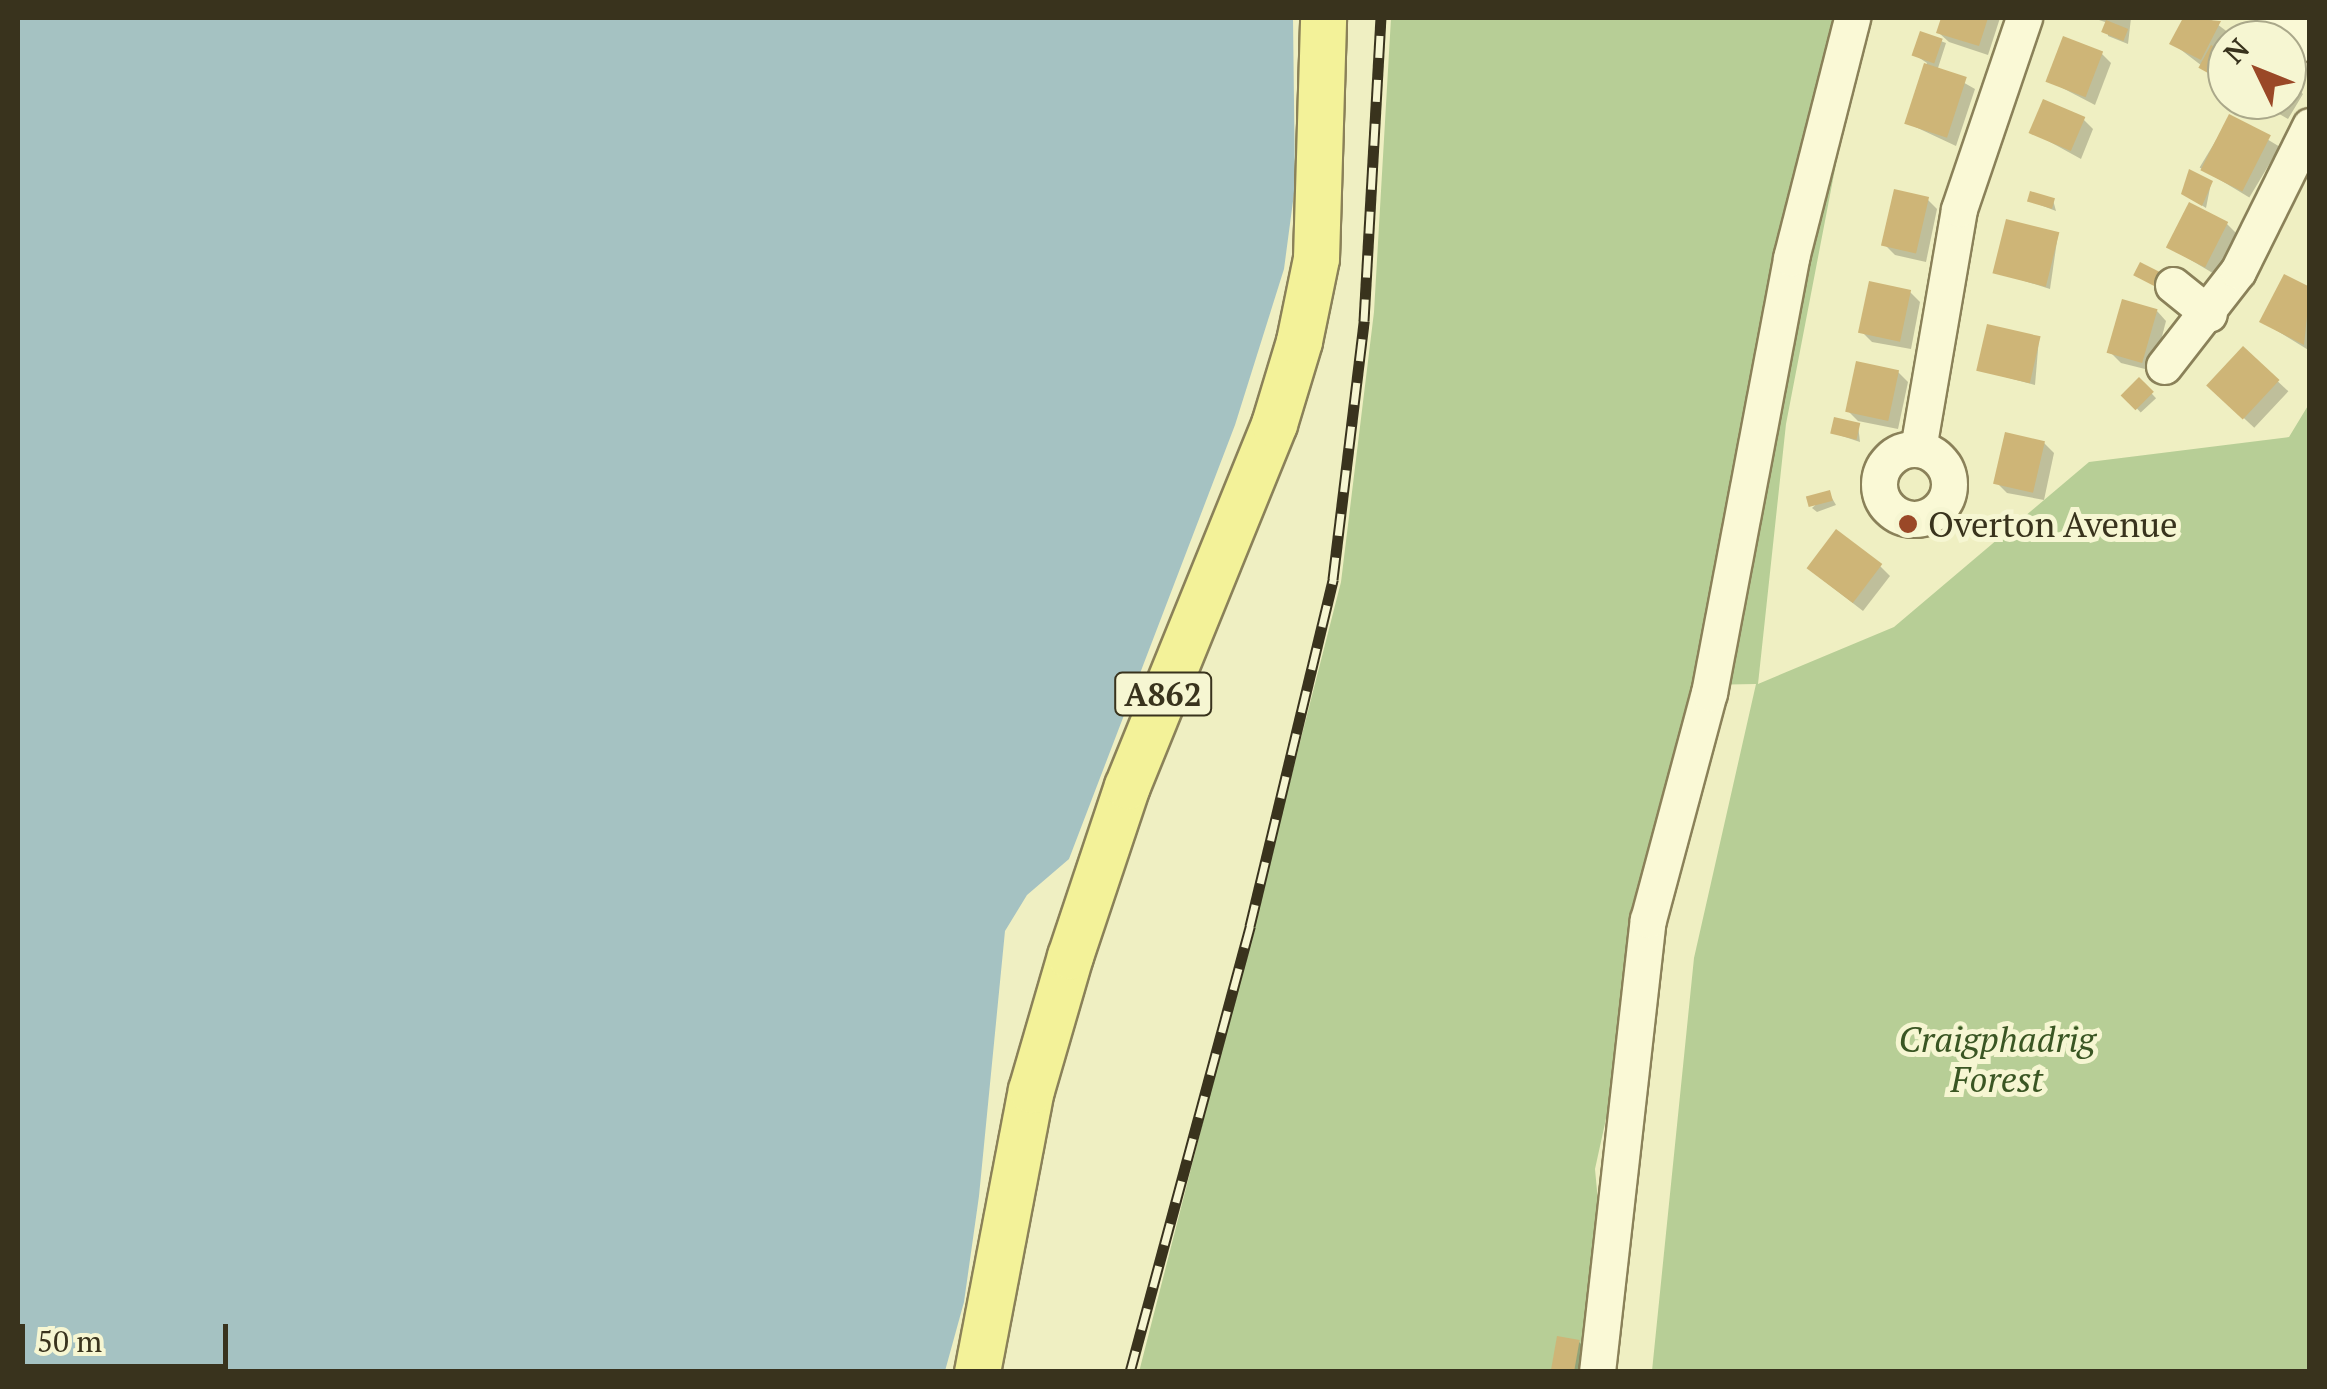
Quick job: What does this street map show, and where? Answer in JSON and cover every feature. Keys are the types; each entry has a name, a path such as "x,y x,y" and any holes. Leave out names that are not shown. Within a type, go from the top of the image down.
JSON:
{"main road":[{"name":"A862","path":"977,1372 1031,1090 1070,956 1127,786 1274,424 1299,340 1316,258 1323,18"}],"street":[{"path":"1597,1372 1648,920 1709,694 1791,258 1852,18"},
{"path":"1918,449 1959,209 2024,18"},
{"path":"2274,18 2310,43"},
{"path":"2164,366 2209,314 2238,271 2310,126"},
{"path":"2172,285 2209,314"}],"green space":[{"name":"Craigphadrig Forest","path":"1391,18 1864,18 1786,424 1758,684 1894,627 2089,462 2289,437 2309,404 2309,1371 1652,1371 1694,958 1756,684 1701,685 1595,1169 1600,1223 1588,1371 1139,1372 1341,582 1374,312"}],"water":[{"path":"18,18 1293,18 1295,186 1284,269 1235,425 1069,859 1027,895 1005,931 979,1196 964,1302 945,1371 18,1371"}],"building":[{"path":"1941,18 1988,18 1979,46 1936,33"},
{"path":"2183,18 2208,20 2207,48 2201,60 2169,44"},
{"path":"2106,20 2128,29 2123,41 2101,32"},
{"path":"1920,31 1943,39 1934,63 1912,56"},
{"path":"2063,36 2103,51 2086,97 2045,82"},
{"path":"2207,52 2207,73 2198,68"},
{"path":"1924,63 1967,77 1947,138 1904,124"},
{"path":"2043,99 2085,117 2071,151 2029,133"},
{"path":"2226,120 2241,120 2271,135 2242,191 2200,170"},
{"path":"2189,169 2213,181 2202,206 2181,194"},
{"path":"1894,189 1929,197 1916,254 1881,246"},
{"path":"2030,191 2055,198 2052,209 2027,202"},
{"path":"2189,202 2228,222 2205,267 2166,247"},
{"path":"2006,219 2059,232 2046,287 1992,273"},
{"path":"2140,262 2167,276 2160,289 2133,275"},
{"path":"2284,274 2310,287 2304,345 2259,322"},
{"path":"1869,281 1911,290 1900,342 1858,333"},
{"path":"2122,299 2158,309 2142,363 2107,353"},
{"path":"1987,324 2041,336 2030,383 1976,371"},
{"path":"2243,346 2280,380 2243,420 2206,385"},
{"path":"1856,361 1899,370 1888,421 1845,412"},
{"path":"2139,377 2154,392 2135,410 2121,395"},
{"path":"1834,417 1860,423 1856,440 1830,434"},
{"path":"2005,432 2045,441 2033,493 1993,484"},
{"path":"1830,490 1833,501 1809,507 1806,496"},
{"path":"1836,529 1882,564 1853,603 1807,568"},
{"path":"1557,1336 1580,1340 1574,1372 1551,1371"}],"railway":[{"path":"1130,1372 1250,926 1333,579 1364,321 1381,18"}],"place":[{"name":"Overton Avenue","path":"1908,524"}]}
